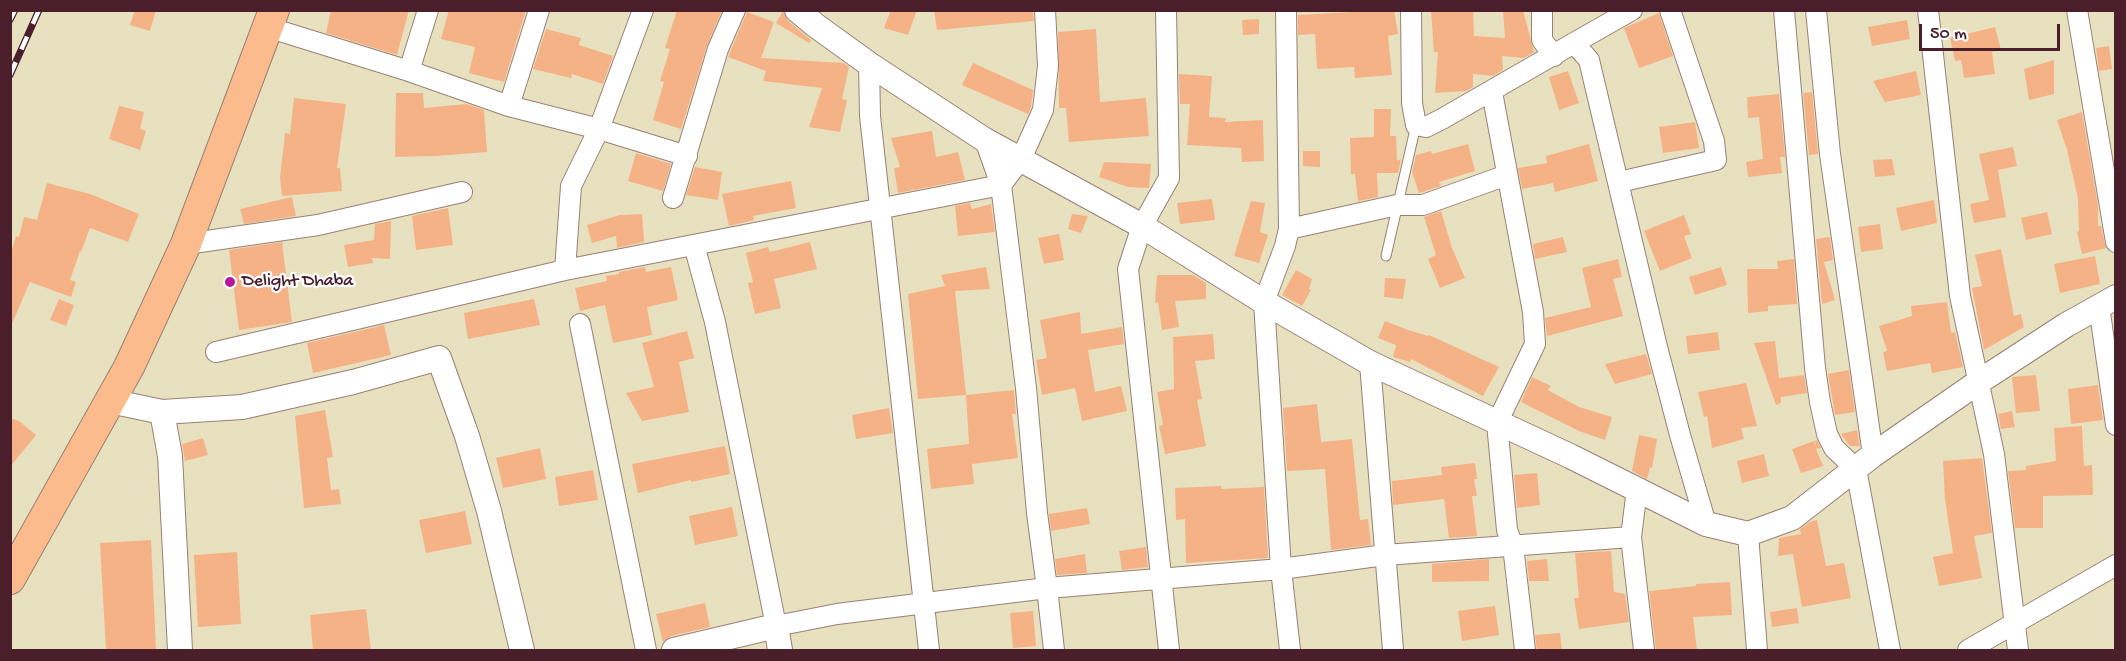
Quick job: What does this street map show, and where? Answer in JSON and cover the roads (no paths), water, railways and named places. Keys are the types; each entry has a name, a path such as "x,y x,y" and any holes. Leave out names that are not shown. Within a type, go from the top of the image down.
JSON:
{"main road":[{"path":"10,579 129,367 186,244 270,19"}],"street":[{"path":"409,71 428,10"},
{"path":"509,106 539,10"},
{"path":"565,270 571,186 599,129 643,10"},
{"path":"673,198 718,49 735,10"},
{"path":"797,10 868,64 986,140 1142,226 1264,302 1370,363 1706,524 1748,534 1792,518 1865,462 1977,382 2107,301 2115,425"},
{"path":"216,352 565,270 1001,185 1022,159 1043,110 1048,66 1045,10"},
{"path":"1166,10 1169,178 1142,226 1128,269 1169,651"},
{"path":"1286,10 1289,229 1264,302 1281,569 1290,651"},
{"path":"1411,10 1412,103 1416,125 1426,127 1492,92 1632,10"},
{"path":"1542,10 1542,40 1554,56"},
{"path":"1618,182 1716,160 1714,141 1670,10"},
{"path":"1784,10 1818,391 1827,434 1834,448 1865,462"},
{"path":"1816,10 1865,462 1890,651"},
{"path":"1928,10 1960,296 1994,454 2018,651"},
{"path":"2077,10 2115,242"},
{"path":"270,19 509,106 599,129 687,156"},
{"path":"1574,43 1589,60 1657,347 1706,524"},
{"path":"868,64 870,116 929,651"},
{"path":"1492,92 1533,312 1535,344 1497,423 1507,530 1513,546 1525,651"},
{"path":"986,140 1001,185 1026,388 1037,513 1053,651"},
{"path":"1289,229 1397,205 1423,205 1506,175"},
{"path":"186,244 318,225 462,192"},
{"path":"694,245 715,322 780,651"},
{"path":"580,324 646,651"},
{"path":"110,401 162,412 242,407 353,382 439,358 471,447 489,511 522,651"},
{"path":"1370,363 1393,651"},
{"path":"162,412 170,456 180,651"},
{"path":"1637,489 1631,537 1644,651"},
{"path":"1748,534 1757,651"},
{"path":"674,651 776,626 837,614 1047,588 1281,569 1385,555 1631,537"},
{"path":"1968,651 2115,565"}],"lane":[{"path":"1386,256 1416,125"}],"railway":[{"path":"10,20 15,10"},
{"path":"10,75 39,10"}],"place":[{"name":"Delight Dhaba","path":"230,282"}]}
